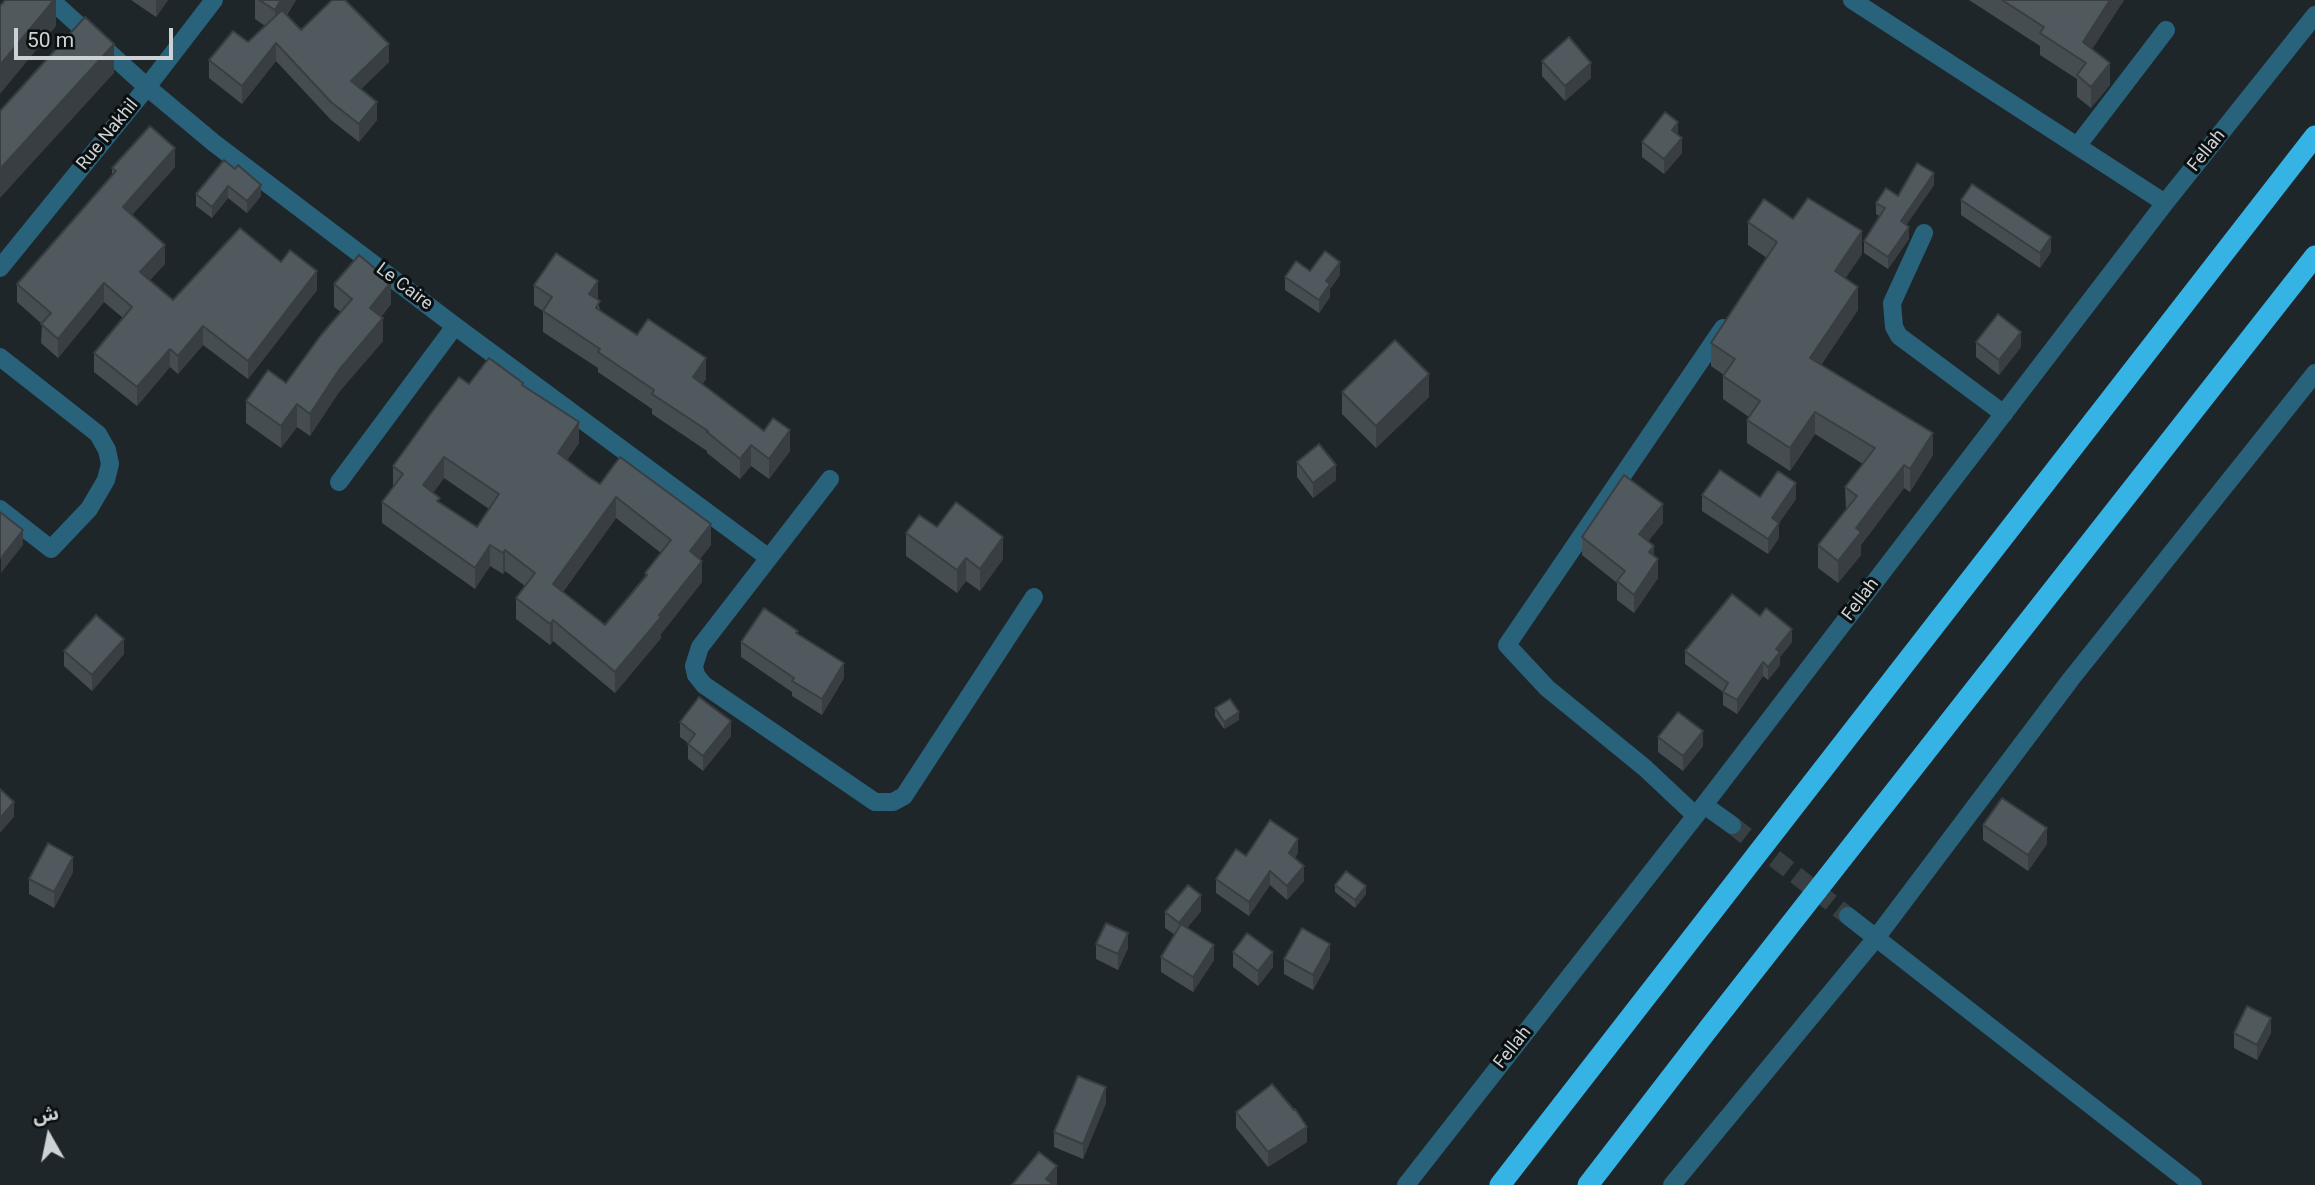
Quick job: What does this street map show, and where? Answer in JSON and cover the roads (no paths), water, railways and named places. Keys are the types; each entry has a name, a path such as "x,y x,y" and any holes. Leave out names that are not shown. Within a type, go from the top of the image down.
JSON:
{"highway":[{"path":"1500,1185 2315,136"},
{"path":"1588,1185 2315,256"}],"street":[{"name":"Le Caire","path":"51,0 214,143 455,326 769,558"},
{"name":"Rue Nakhil","path":"0,268 214,0"},
{"path":"1852,0 2165,203"},
{"name":"Fellah","path":"1406,1185 1699,810 2165,203 2315,15"},
{"path":"2078,145 2166,30"},
{"path":"1924,233 1892,303 1894,327 1899,335 2004,414"},
{"path":"1731,316 1507,645 1547,688 1645,768 1699,810 1732,825"},
{"path":"339,482 455,326"},
{"path":"0,357 98,434 107,450 110,464 106,480 89,509 51,549 0,509"},
{"path":"1672,1185 1877,938 2071,679 2315,373"},
{"path":"830,479 700,648 694,666 696,675 704,685 875,802 893,802 904,796 1034,597"},
{"path":"1848,916 2193,1185"}],"tunnel":[{"path":"1732,825 1848,916"}]}
